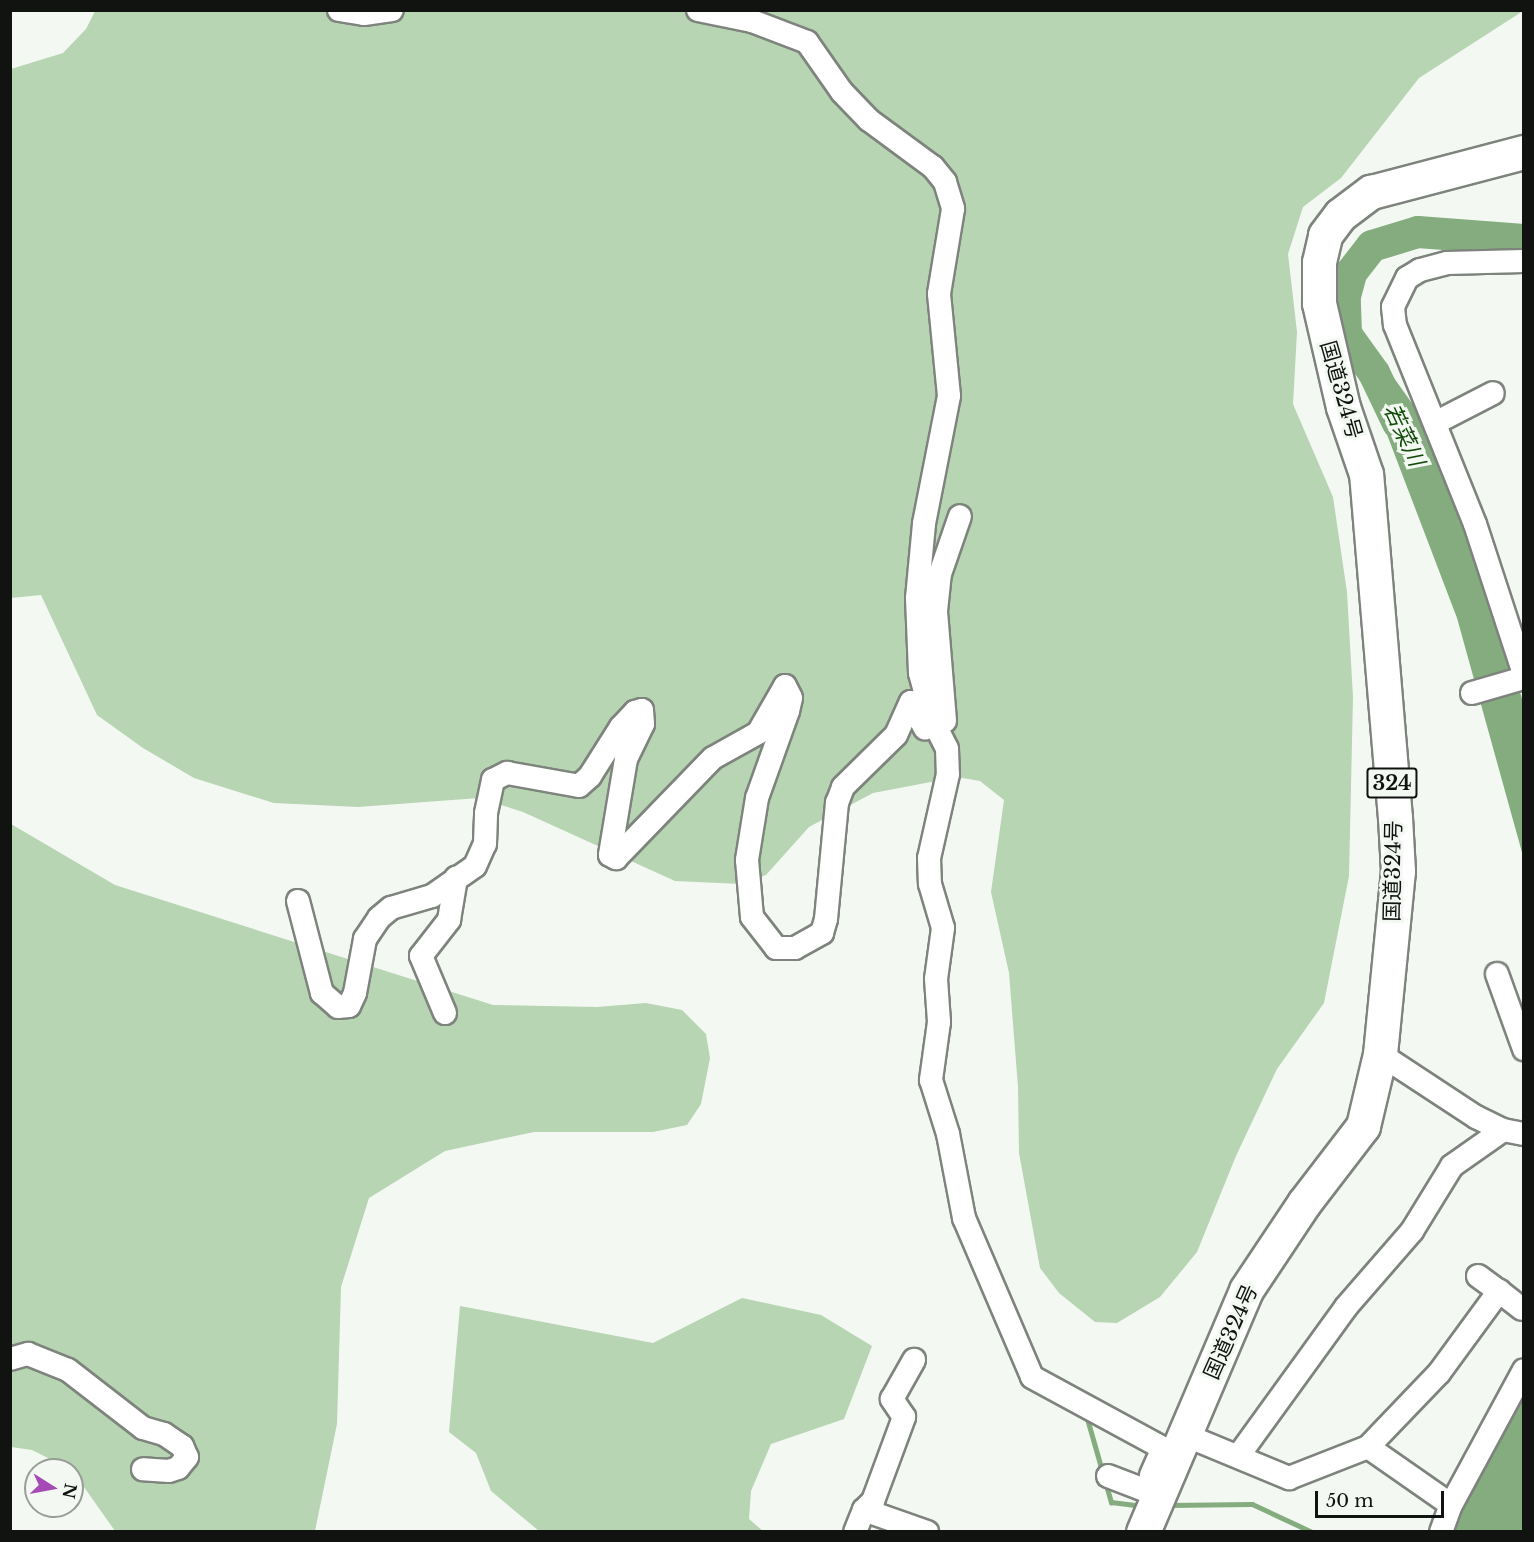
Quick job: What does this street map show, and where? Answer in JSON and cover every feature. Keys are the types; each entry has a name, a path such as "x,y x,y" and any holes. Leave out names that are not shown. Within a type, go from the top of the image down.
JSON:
{"highway":[{"name":"国道324号","path":"1151,1506 1185,1435 1246,1290 1304,1203 1364,1126 1380,1054 1398,872 1395,818 1366,474 1343,407 1319,303 1321,249 1324,235 1340,215 1371,192 1524,152"}],"street":[{"path":"339,10 364,14 392,10"},
{"path":"698,10 752,21 807,42 842,92 868,120 933,167 945,182 952,209 939,294 949,396 924,524 917,598 920,673 933,721 947,749"},
{"path":"1472,693 1522,677 1475,524 1395,324 1393,307 1397,292 1407,278 1429,268 1447,263 1524,261"},
{"path":"1436,423 1493,393"},
{"path":"960,516 940,574 936,611 948,774 929,858 930,884 943,928 936,979 939,1022 931,1080 948,1134 964,1218 1032,1377 1118,1427 1163,1448 1151,1506 1108,1476"},
{"path":"298,901 322,993 338,1007 349,1006 356,993 365,939 379,918 391,908 432,896 474,866 485,844 486,813 493,780 507,773 579,786 590,776 621,728 635,712 642,711 643,724 626,759 610,855 616,858 713,758 758,733 786,686 790,698 788,711 757,798 747,861 752,917 777,948 785,950 810,942 822,933 837,803 843,787 896,735 911,702 916,705 935,757 948,774"},
{"path":"445,1013 421,956 449,920 456,878"},
{"path":"1497,974 1524,1049"},
{"path":"1380,1054 1513,1132"},
{"path":"1239,1455 1352,1299 1412,1230 1452,1166 1513,1132"},
{"path":"1478,1276 1523,1306"},
{"path":"1185,1435 1218,1450 1239,1455 1275,1475 1289,1478 1368,1447 1439,1373 1500,1291"},
{"path":"10,1359 27,1354 68,1370 143,1428 164,1434 182,1446 187,1457 178,1468 169,1471 143,1469"},
{"path":"855,1532 864,1510 873,1502 904,1417 892,1399 914,1360"},
{"path":"1368,1447 1446,1518 1524,1370"},
{"path":"864,1510 927,1532"}],"shaded area":[{"path":"95,11 1523,11 1419,78 1341,178 1303,207 1288,254 1297,332 1293,404 1333,497 1347,592 1353,697 1349,876 1324,1003 1277,1069 1236,1156 1197,1252 1160,1297 1117,1323 1095,1322 1059,1293 1040,1268 1019,1153 1018,1087 1009,973 991,892 1004,800 980,781 957,777 873,793 809,827 766,875 741,884 675,881 523,812 479,798 358,807 274,803 194,778 143,748 97,715 41,595 11,598 11,69 63,53 86,29"},
{"path":"11,824 115,885 493,1005 597,1007 646,1003 682,1010 706,1034 710,1058 701,1104 687,1125 653,1132 534,1132 445,1151 369,1198 341,1287 337,1424 315,1531 115,1531 84,1487 84,1458 48,1458 32,1450 11,1447"},
{"path":"742,1298 821,1315 872,1346 844,1419 771,1444 751,1491 749,1519 763,1531 539,1531 491,1491 476,1453 449,1432 460,1306 653,1343"}],"water":[{"path":"1394,378 1426,423 1476,544 1523,702 1523,856 1457,618 1370,390"},
{"path":"1523,1383 1523,1531 1447,1532"}],"waterway":[{"name":"若菜川","path":"1398,423 1374,373 1346,334 1345,296 1351,273 1372,246 1418,232 1524,240"},
{"path":"1086,1415 1111,1502 1143,1506"},
{"path":"1168,1505 1252,1504 1312,1532"}]}
